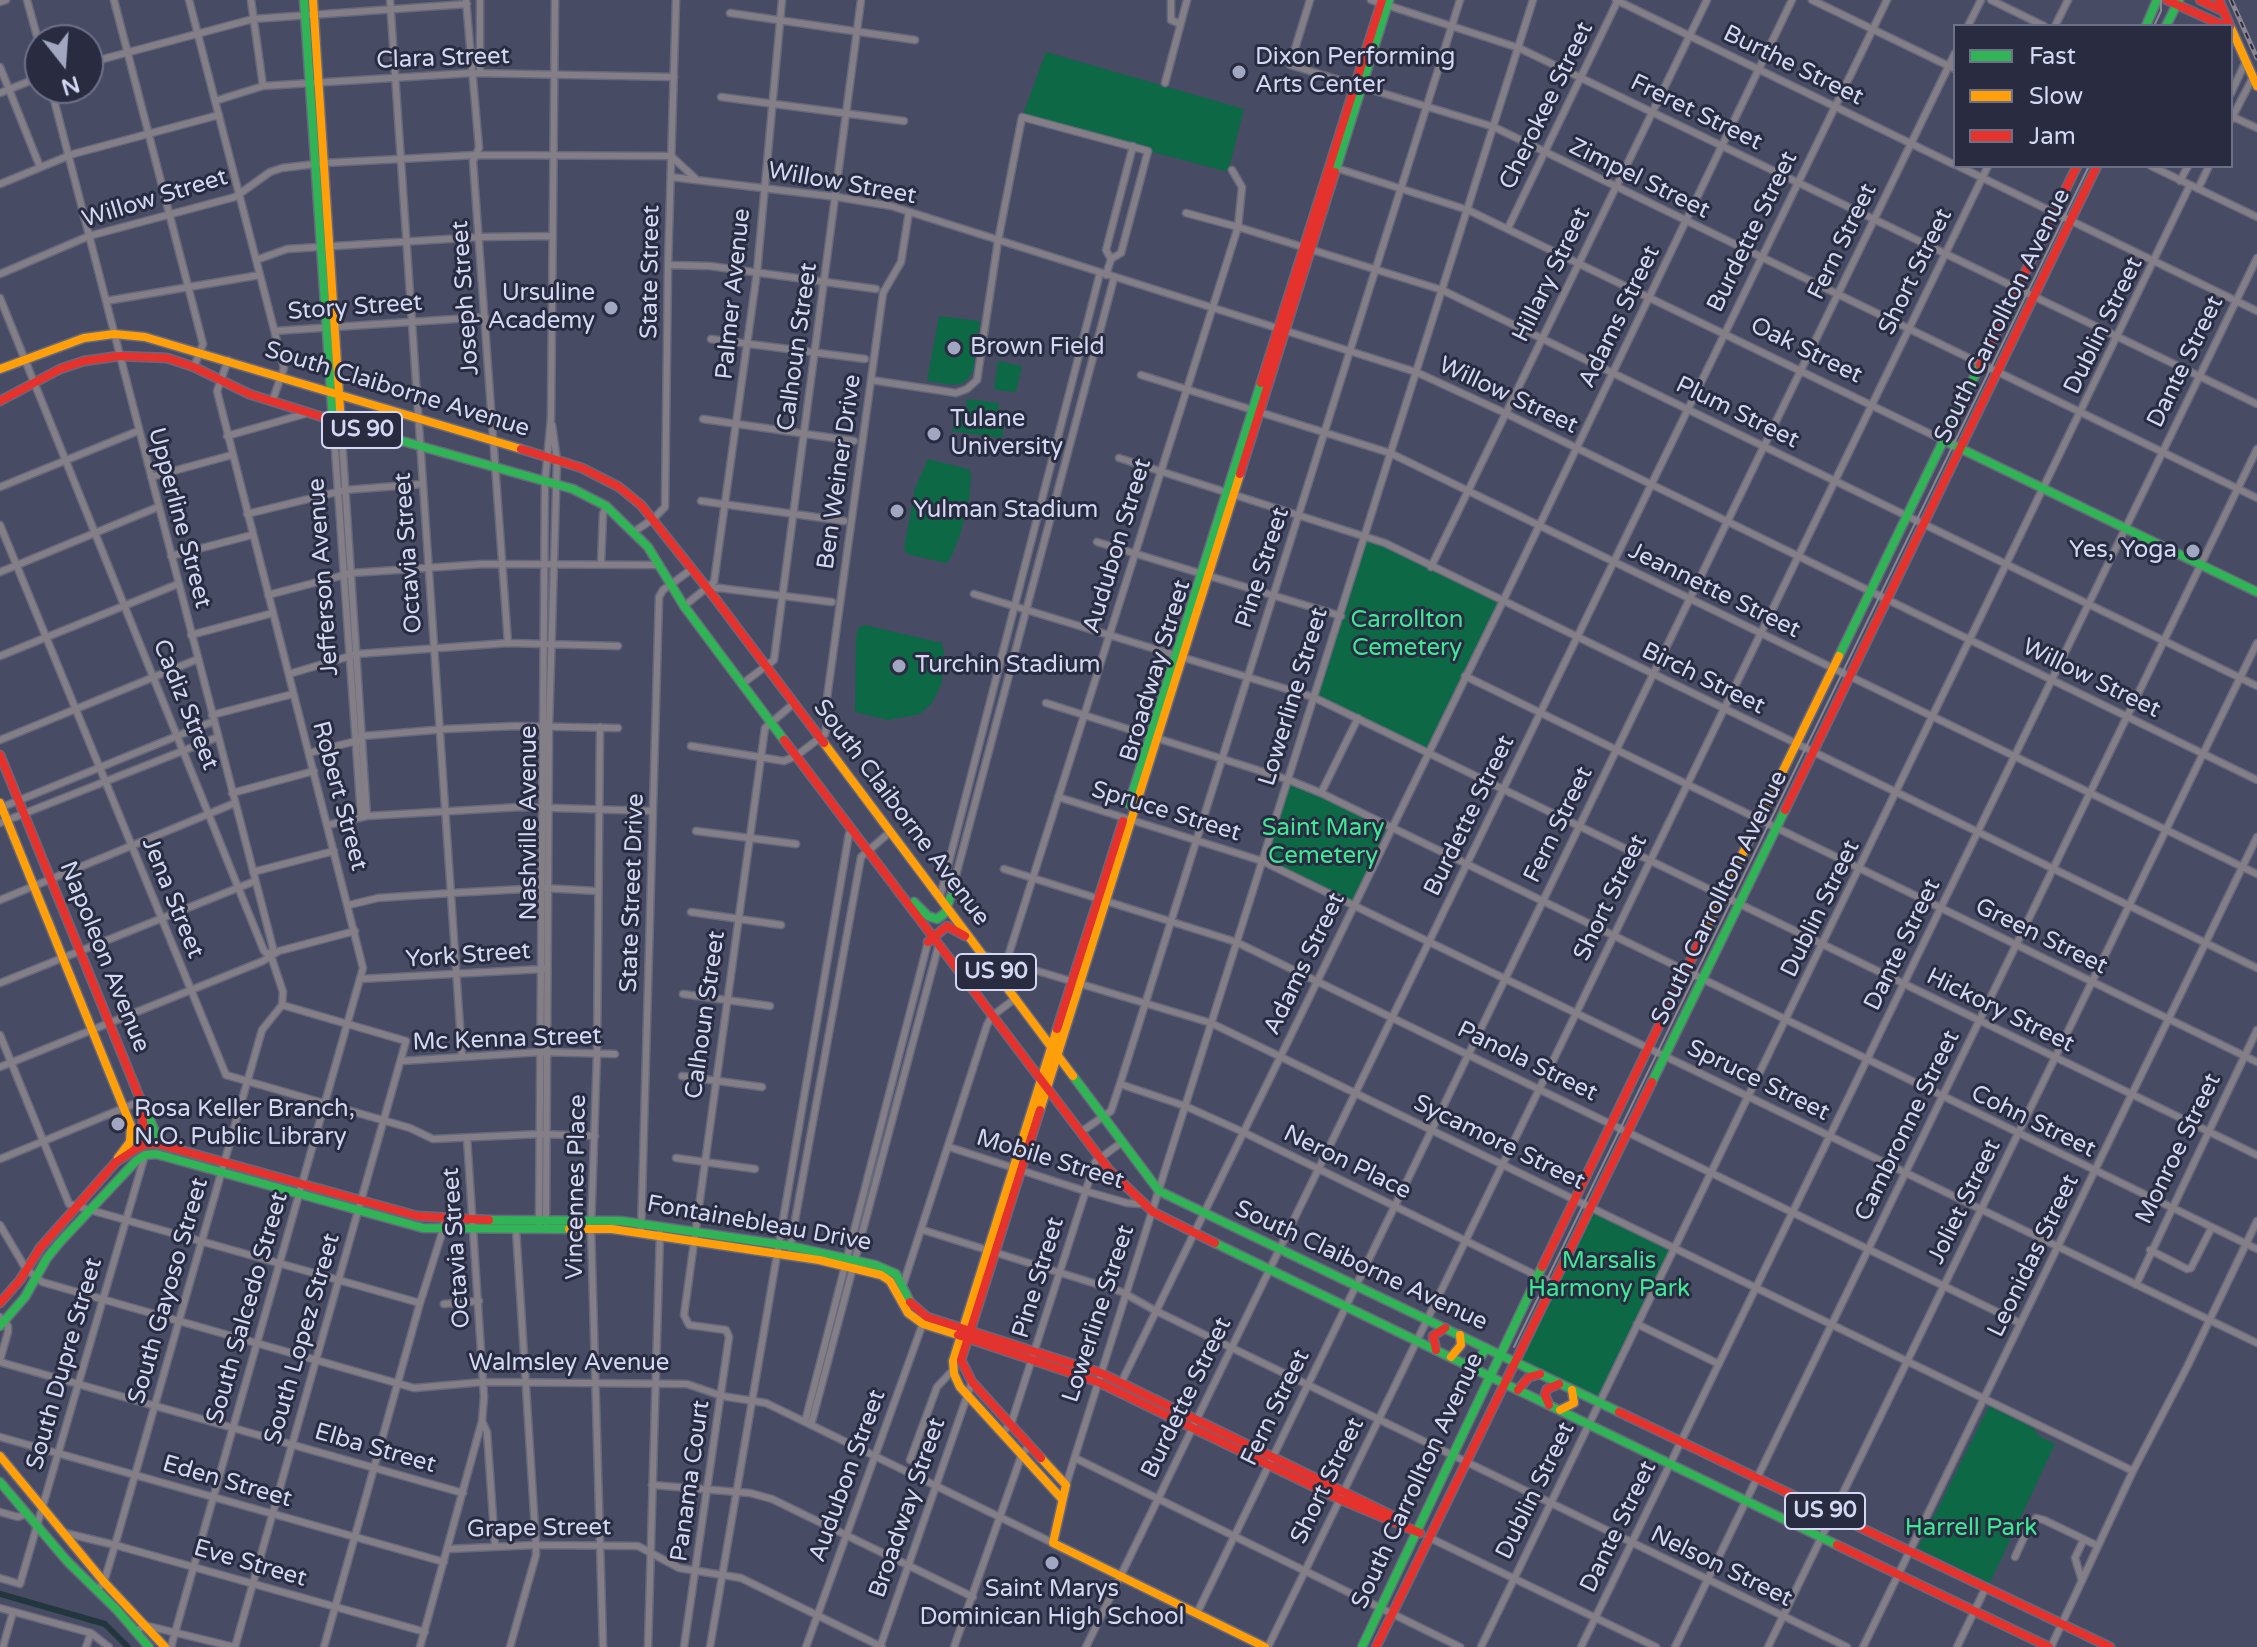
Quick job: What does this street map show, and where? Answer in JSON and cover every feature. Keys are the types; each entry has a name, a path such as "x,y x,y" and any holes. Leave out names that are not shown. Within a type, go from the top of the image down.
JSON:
{"main road":[{"name":"Jefferson Avenue","path":"304,0 309,15 337,422"},
{"name":"Jefferson Avenue","path":"309,15 313,0"},
{"path":"2147,24 2157,0"},
{"path":"2167,0 2222,24"},
{"path":"2200,0 2224,11"},
{"path":"2219,0 2229,24"},
{"name":"Broadway Street","path":"972,1382 962,1366 965,1334 1385,2"},
{"path":"2167,24 2178,3"},
{"path":"2233,34 2253,82"},
{"name":"South Carrollton Avenue","path":"1362,1647 1489,1376 2076,168"},
{"name":"South Carrollton Avenue","path":"1376,1647 1851,677 2096,168"},
{"name":"South Claiborne Avenue","path":"0,369 69,342 114,334 145,337 546,456 582,468 612,483 631,496 653,519 708,589 890,832 945,897 1001,979 1159,1191 2110,1647"},
{"name":"South Claiborne Avenue","path":"0,401 60,369 84,361 119,356 167,358 272,402 496,470 573,489 606,506 635,531 684,606 854,831 865,854 882,868 933,941 1100,1158 1142,1204 1345,1306 2050,1647"},
{"name":"Oak Street","path":"1943,440 2257,592"},
{"name":"Napoleon Avenue","path":"0,755 141,1101 142,1145"},
{"name":"Napoleon Avenue","path":"1,806 4,822 34,886 124,1108 132,1133 130,1142 116,1162"},
{"path":"882,868 931,918 943,916 945,897"},
{"path":"933,941 944,927 953,927 992,965"},
{"path":"141,1101 155,1132 168,1146"},
{"path":"0,1303 75,1206 116,1162 142,1145"},
{"path":"1,1321 25,1297 47,1258 92,1211 142,1145"},
{"name":"Fontainebleau Drive","path":"142,1145 168,1146 299,1194 417,1216 641,1229 784,1250 890,1270 925,1321"},
{"name":"Fontainebleau Drive","path":"145,1155 156,1154 302,1183 412,1226 474,1230 516,1229 542,1223"},
{"path":"123,1174 145,1155"},
{"name":"Fontainebleau Drive","path":"850,1262 886,1277 904,1308 925,1321"},
{"path":"1534,1286 1545,1292 1547,1298"},
{"path":"925,1321 1121,1383 1195,1424"},
{"path":"1436,1350 1433,1336 1445,1328"},
{"path":"965,1334 953,1370 960,1387 1062,1499"},
{"path":"1451,1357 1461,1345 1460,1335"},
{"path":"1464,1363 1480,1358 1486,1348"},
{"path":"1518,1390 1529,1377 1540,1374"},
{"path":"1100,1377 1341,1495 1399,1519 1404,1525 1428,1537"},
{"path":"972,1382 1066,1485"},
{"path":"1549,1405 1545,1395 1547,1389 1559,1384"},
{"path":"1560,1410 1574,1403 1572,1390"},
{"path":"1461,1437 1474,1444"},
{"path":"0,1456 104,1582 168,1647"},
{"path":"0,1482 36,1526 149,1647"},
{"name":"Lowerline Street","path":"1053,1543 1066,1485"},
{"name":"Walmsley Avenue","path":"1053,1543 1266,1647"}],"street":[{"path":"0,2 6,0"},
{"path":"27,0 34,24"},
{"path":"114,0 203,344 194,367"},
{"path":"189,0 284,368 272,402"},
{"path":"251,0 263,86"},
{"name":"Octavia Street","path":"390,0 462,1056"},
{"path":"476,73 480,0"},
{"name":"Nashville Avenue","path":"542,1223 549,564 545,481 551,418 555,0"},
{"name":"State Street","path":"653,519 665,507 676,0"},
{"name":"Palmer Avenue","path":"708,589 714,582 748,344 782,0"},
{"name":"Calhoun Street","path":"765,667 774,660 861,0"},
{"path":"1171,0 1171,20 1181,21"},
{"path":"1165,83 1187,0"},
{"name":"Zimpel Street","path":"1310,0 1290,65 1494,127 1997,372"},
{"name":"Freret Street","path":"1371,0 1385,2 1519,48 2257,404"},
{"name":"Pine Street","path":"1081,1132 1111,1111 1460,0"},
{"name":"Lowerline Street","path":"1066,1485 1533,0"},
{"name":"Burthe Street","path":"1617,0 1953,164"},
{"name":"Cherokee Street","path":"1508,228 1617,0"},
{"name":"Hillary Street","path":"1431,567 1707,0"},
{"name":"Adams Street","path":"1121,1383 1540,526 1792,0"},
{"path":"1812,0 1952,68"},
{"name":"Burdette Street","path":"1086,1647 1887,0"},
{"path":"1969,24 1981,0"},
{"path":"1991,0 2040,24"},
{"path":"2056,24 2068,0"},
{"path":"104,59 253,19 466,2"},
{"name":"Joseph Street","path":"466,2 476,73 479,148 473,161 508,643"},
{"path":"730,13 915,40"},
{"path":"2233,88 2246,61"},
{"path":"0,67 40,167"},
{"name":"Fern Street","path":"1197,1613 1911,143 1952,68"},
{"name":"Clara Street","path":"215,101 263,86 476,73 674,77"},
{"path":"2233,115 2253,82 2238,77"},
{"path":"0,93 24,84"},
{"path":"721,97 904,121"},
{"name":"Upperline Street","path":"55,104 273,948 271,956"},
{"path":"0,184 68,156 219,115"},
{"path":"871,380 956,393 977,380 998,241 1022,117 1148,151 1121,253 1111,259"},
{"path":"2233,119 2257,128"},
{"path":"945,897 990,749 1070,446 1111,259 1106,250 1133,146"},
{"name":"Willow Street","path":"0,274 89,236 235,197 270,172 320,164 476,155 671,156"},
{"path":"671,156 696,179"},
{"name":"Oak Street","path":"1333,167 1468,210 1943,440"},
{"name":"Burthe Street","path":"1962,168 2257,311"},
{"name":"Short Street","path":"1266,1647 1987,168"},
{"path":"2155,168 2257,217"},
{"path":"2180,181 2187,168"},
{"name":"Dublin Street","path":"1481,1647 2155,262 2194,187 2208,168"},
{"name":"Audubon Street","path":"1001,979 1238,227 1242,187 1232,170"},
{"name":"Willow Street","path":"671,177 891,206 1416,372 2257,780"},
{"name":"Ben Weiner Drive","path":"819,739 825,734 828,716 826,705 883,293 901,262 909,212"},
{"name":"Plum Street","path":"1186,213 1442,290 2257,686"},
{"path":"256,260 280,250 325,246 406,240 552,236"},
{"name":"Dante Street","path":"1581,1647 2257,258"},
{"path":"668,265 710,266 876,289"},
{"path":"106,301 260,275"},
{"path":"945,897 978,746 1014,606 1057,442 1107,275"},
{"name":"Cadiz Street","path":"0,298 264,951 271,956 283,992 282,1005"},
{"name":"Story Street","path":"275,331 485,317"},
{"path":"711,339 865,359"},
{"name":"Robert Street","path":"228,360 217,391 349,905 363,964 360,979"},
{"path":"1997,372 2257,498"},
{"name":"Jeannette Street","path":"1141,375 1390,453 2257,874"},
{"path":"227,436 308,413"},
{"name":"Nashville Avenue","path":"549,564 557,460 551,418"},
{"path":"703,419 854,441"},
{"name":"Jefferson Avenue","path":"337,422 349,657 364,816"},
{"path":"0,487 138,431"},
{"path":"1057,442 1070,446"},
{"name":"Cambronne Street","path":"1675,1647 2257,449"},
{"path":"151,477 232,455"},
{"name":"Birch Street","path":"1119,458 1385,543 2257,968"},
{"path":"247,514 342,491 423,484"},
{"name":"Jefferson Avenue","path":"342,491 352,573 363,736 364,816"},
{"path":"701,501 844,521"},
{"path":"601,564 606,506"},
{"path":"0,572 158,507"},
{"path":"635,531 653,519"},
{"name":"Jena Street","path":"0,525 223,1071 229,1077 410,1128 426,1137 467,1138"},
{"path":"171,556 252,535"},
{"path":"1097,542 1341,616"},
{"path":"268,595 352,573 429,567 504,563 659,565"},
{"path":"670,585 692,569"},
{"path":"0,656 178,584"},
{"name":"State Street Drive","path":"641,1229 659,597 670,585"},
{"path":"684,606 708,589 832,602"},
{"name":"Hickory Street","path":"974,594 1313,697 2257,1155"},
{"path":"191,635 273,613"},
{"path":"289,674 357,654 508,643 618,646"},
{"name":"Joliet Street","path":"1768,1647 2257,643"},
{"path":"0,740 198,659"},
{"path":"742,684 765,667"},
{"name":"Green Street","path":"1465,676 2257,1062"},
{"path":"1,806 100,768 213,718 293,694"},
{"name":"Cohn Street","path":"1046,703 1289,780 1321,793 2257,1249"},
{"path":"771,721 793,704"},
{"path":"1321,793 1358,718"},
{"name":"Calhoun Street","path":"729,1337 726,1330 689,1325 684,1315 760,758 765,728 771,721"},
{"name":"Vincennes Place","path":"600,727 592,1224 603,1647"},
{"path":"309,753 356,741 363,736 440,730 618,728"},
{"path":"4,822 218,737"},
{"path":"691,746 784,761 819,739"},
{"path":"978,746 990,749"},
{"path":"232,793 314,771"},
{"path":"32,795 37,808"},
{"name":"Spruce Street","path":"1058,797 1262,861 2257,1343"},
{"path":"0,900 235,803"},
{"path":"328,825 364,816 546,806 653,811"},
{"path":"696,831 796,844"},
{"path":"784,1250 797,1144 849,834 854,831"},
{"path":"710,1647 752,1401 808,1146 841,954 865,854 890,832"},
{"name":"Leonidas Street","path":"1863,1647 2257,837"},
{"path":"253,872 334,851"},
{"path":"846,855 865,854"},
{"name":"Panola Street","path":"1004,869 1236,942 2020,1323"},
{"path":"0,983 255,881"},
{"path":"349,905 378,898 451,893 545,889 597,891"},
{"path":"691,912 781,925"},
{"path":"0,1067 279,951 355,931"},
{"path":"850,1262 867,1178 909,1018 933,941"},
{"path":"808,1423 850,1262 897,1102 918,1021 933,941"},
{"path":"830,952 841,954"},
{"name":"Sycamore Street","path":"984,955 1211,1023 2133,1471"},
{"name":"York Street","path":"360,979 544,969"},
{"name":"South Salcedo Street","path":"168,1647 360,979"},
{"path":"683,994 770,1006"},
{"path":"903,1285 987,1025 992,1016 1016,998"},
{"path":"282,1005 348,1025"},
{"name":"South Gayoso Street","path":"97,1590 104,1582 115,1545 262,1030 282,1005"},
{"path":"909,1018 918,1021"},
{"name":"South Lopez Street","path":"234,1647 406,1041 348,1025"},
{"name":"Monroe Street","path":"2136,1285 2257,1030"},
{"path":"0,1035 68,1202 420,1303"},
{"path":"814,1048 825,1050"},
{"name":"Mc Kenna Street","path":"401,1061 544,1052 615,1054"},
{"path":"682,1076 762,1087"},
{"name":"Neron Place","path":"1120,1084 1185,1106 1243,1132 1554,1284"},
{"path":"888,1099 897,1102"},
{"path":"0,1159 141,1101"},
{"path":"467,1138 543,1134 595,1136"},
{"name":"Octavia Street","path":"467,1138 484,1382 482,1421 487,1432 495,1546"},
{"name":"Pine Street","path":"1002,1433 1011,1424 1095,1162 1122,1142"},
{"path":"797,1144 808,1146"},
{"name":"Mobile Street","path":"949,1147 1085,1191 1142,1204"},
{"name":"South Dupre Street","path":"0,1578 20,1584 145,1155"},
{"path":"676,1158 755,1169"},
{"path":"867,1178 876,1180"},
{"path":"324,1647 444,1219"},
{"path":"2050,1647 2257,1221"},
{"path":"0,1225 26,1269"},
{"path":"2150,1250 2189,1269 2212,1227"},
{"path":"510,1647 536,1555 516,1229"},
{"name":"Nelson Street","path":"923,1230 1127,1295 1847,1647"},
{"path":"648,1647 660,1232"},
{"name":"Walmsley Avenue","path":"26,1269 42,1282 419,1388 484,1382 687,1384 722,1396 766,1403 1053,1543"},
{"path":"444,1304 479,1301"},
{"path":"0,1361 8,1332 1,1321"},
{"name":"Audubon Street","path":"806,1647 925,1321"},
{"path":"1637,1324 1719,1364"},
{"name":"Panama Court","path":"684,1647 729,1337"},
{"name":"Elba Street","path":"0,1361 463,1493"},
{"path":"910,1460 937,1387 953,1370"},
{"name":"Broadway Street","path":"881,1647 972,1382"},
{"path":"420,1647 482,1421"},
{"name":"Eden Street","path":"0,1437 444,1562"},
{"path":"954,1647 1022,1454 1030,1445"},
{"path":"1075,1458 1460,1647"},
{"path":"470,1465 489,1465"},
{"path":"652,1485 735,1492 772,1499 973,1597"},
{"path":"0,1512 18,1517 26,1514"},
{"path":"2015,1557 2030,1524 2036,1518 2098,1546"},
{"name":"Eve Street","path":"65,1533 425,1632"},
{"path":"1428,1537 1656,1647"},
{"path":"2082,1581 2075,1558 2084,1539"},
{"name":"Grape Street","path":"448,1549 631,1545 670,1565 741,1578 881,1647"},
{"path":"1957,1647 1986,1587"},
{"path":"0,1608 91,1633 109,1647"},
{"path":"3,1647 13,1612"},
{"path":"136,1632 144,1625 234,1647"},
{"path":"86,1647 91,1633"}],"green space":[{"path":"1046,52 1244,109 1228,172 1022,117"},
{"name":"Brown Field","path":"939,316 980,321 973,372 964,383 952,385 927,381"},
{"path":"998,361 1022,366 1016,392 994,388"},
{"path":"967,399 999,403 998,412 1006,413 1002,438 952,431 956,407 979,409 966,407"},
{"path":"928,459 968,469 971,474 969,500 960,535 950,560 945,563 907,554 904,549 915,488"},
{"name":"Carrollton Cemetery","path":"1365,536 1503,601 1428,752 1313,697"},
{"name":"Turchin Stadium","path":"865,625 942,643 945,660 941,685 932,703 920,714 888,720 855,712 856,639 858,628"},
{"name":"Saint Mary Cemetery","path":"1289,780 1391,829 1354,904 1262,861"},
{"name":"Marsalis Harmony Park","path":"1591,1208 1675,1249 1599,1403 1515,1362"},
{"name":"Harrell Park","path":"1989,1406 2033,1428 2039,1436 2055,1444 1990,1583 1918,1548"}],"waterway":[{"path":"0,1594 105,1624 128,1647"}],"tram line":[{"path":"2155,24 2161,11 2161,0"},
{"path":"1514,1347 2088,168"}],"railway":[{"path":"2231,0 2257,58"}],"traffic: fast":[{"path":"304,0 333,421"},
{"path":"1335,172 1389,0"},
{"path":"2147,24 2157,0"},
{"path":"2167,24 2179,0"},
{"path":"1839,656 1980,365"},
{"path":"1129,804 1261,383"},
{"path":"370,432 573,489 606,506 648,547 684,606 784,740"},
{"path":"1943,440 2257,592"},
{"path":"1652,1082 1785,810"},
{"path":"914,902 928,916 937,919 945,913 950,898"},
{"path":"1073,1076 1159,1191 1619,1412"},
{"path":"146,1110 155,1132 167,1146"},
{"path":"0,1326 25,1297 60,1242 145,1155 156,1154 423,1228 569,1229"},
{"path":"489,1220 621,1221 790,1246 875,1265 896,1274 910,1302"},
{"path":"1215,1243 1837,1545"},
{"path":"1362,1647 1542,1267"},
{"path":"1464,1363 1480,1358 1486,1348"},
{"path":"0,1482 67,1561 149,1647"}],"traffic: slow":[{"path":"313,0 341,424"},
{"path":"2233,32 2257,86"},
{"path":"0,369 84,338 114,334 145,337 521,449"},
{"path":"1040,1110 1240,474"},
{"path":"1701,939 1839,656"},
{"path":"824,743 1073,1076"},
{"path":"0,803 131,1126 130,1142 118,1158"},
{"path":"1057,1029 953,1361 954,1374 960,1387 1062,1499"},
{"path":"569,1229 612,1229 819,1260 881,1275 890,1281 908,1313 923,1324 958,1335"},
{"path":"1451,1357 1461,1345 1460,1335"},
{"path":"1560,1410 1574,1403 1572,1390"},
{"path":"0,1456 104,1582 165,1647"},
{"path":"1041,1458 1066,1485 1053,1543 1265,1647"}],"traffic: jam":[{"path":"1261,383 1382,0"},
{"path":"2167,0 2220,24"},
{"path":"2200,0 2223,11"},
{"path":"2219,0 2229,24"},
{"path":"1980,365 2076,168"},
{"path":"1785,810 2096,168"},
{"path":"1240,474 1335,172"},
{"path":"0,401 60,369 84,361 119,356 167,358 194,367 249,394 370,432"},
{"path":"521,449 582,468 619,487 641,505 824,743"},
{"path":"784,740 1110,1171 1153,1212 1215,1243"},
{"path":"0,755 141,1101 144,1132 141,1147"},
{"path":"1057,1029 1123,821"},
{"path":"928,942 947,926 965,936"},
{"path":"1542,1267 1701,939"},
{"path":"1376,1647 1652,1082"},
{"path":"1040,1110 961,1360 972,1382 1041,1458"},
{"path":"0,1303 20,1280 40,1248 116,1162 142,1145 158,1144 417,1216 489,1220"},
{"path":"910,1302 927,1317 1101,1373 1399,1519 1404,1525"},
{"path":"1436,1350 1433,1336 1445,1328"},
{"path":"958,1335 1098,1382 1339,1499 1420,1533"},
{"path":"1518,1390 1529,1377 1540,1374"},
{"path":"1549,1405 1545,1395 1547,1389 1559,1384"},
{"path":"1619,1412 2110,1647"},
{"path":"1837,1545 2049,1647"}],"place":[{"name":"Dixon Performing Arts Center","path":"1239,72"},
{"name":"Ursuline Academy","path":"611,308"},
{"name":"Brown Field","path":"954,348"},
{"name":"Tulane University","path":"934,434"},
{"name":"Yulman Stadium","path":"897,511"},
{"name":"Yes, Yoga","path":"2193,551"},
{"name":"Turchin Stadium","path":"899,666"},
{"name":"Rosa Keller Branch, N.O. Public Library","path":"118,1124"},
{"name":"Saint Marys Dominican High School","path":"1052,1563"}]}
